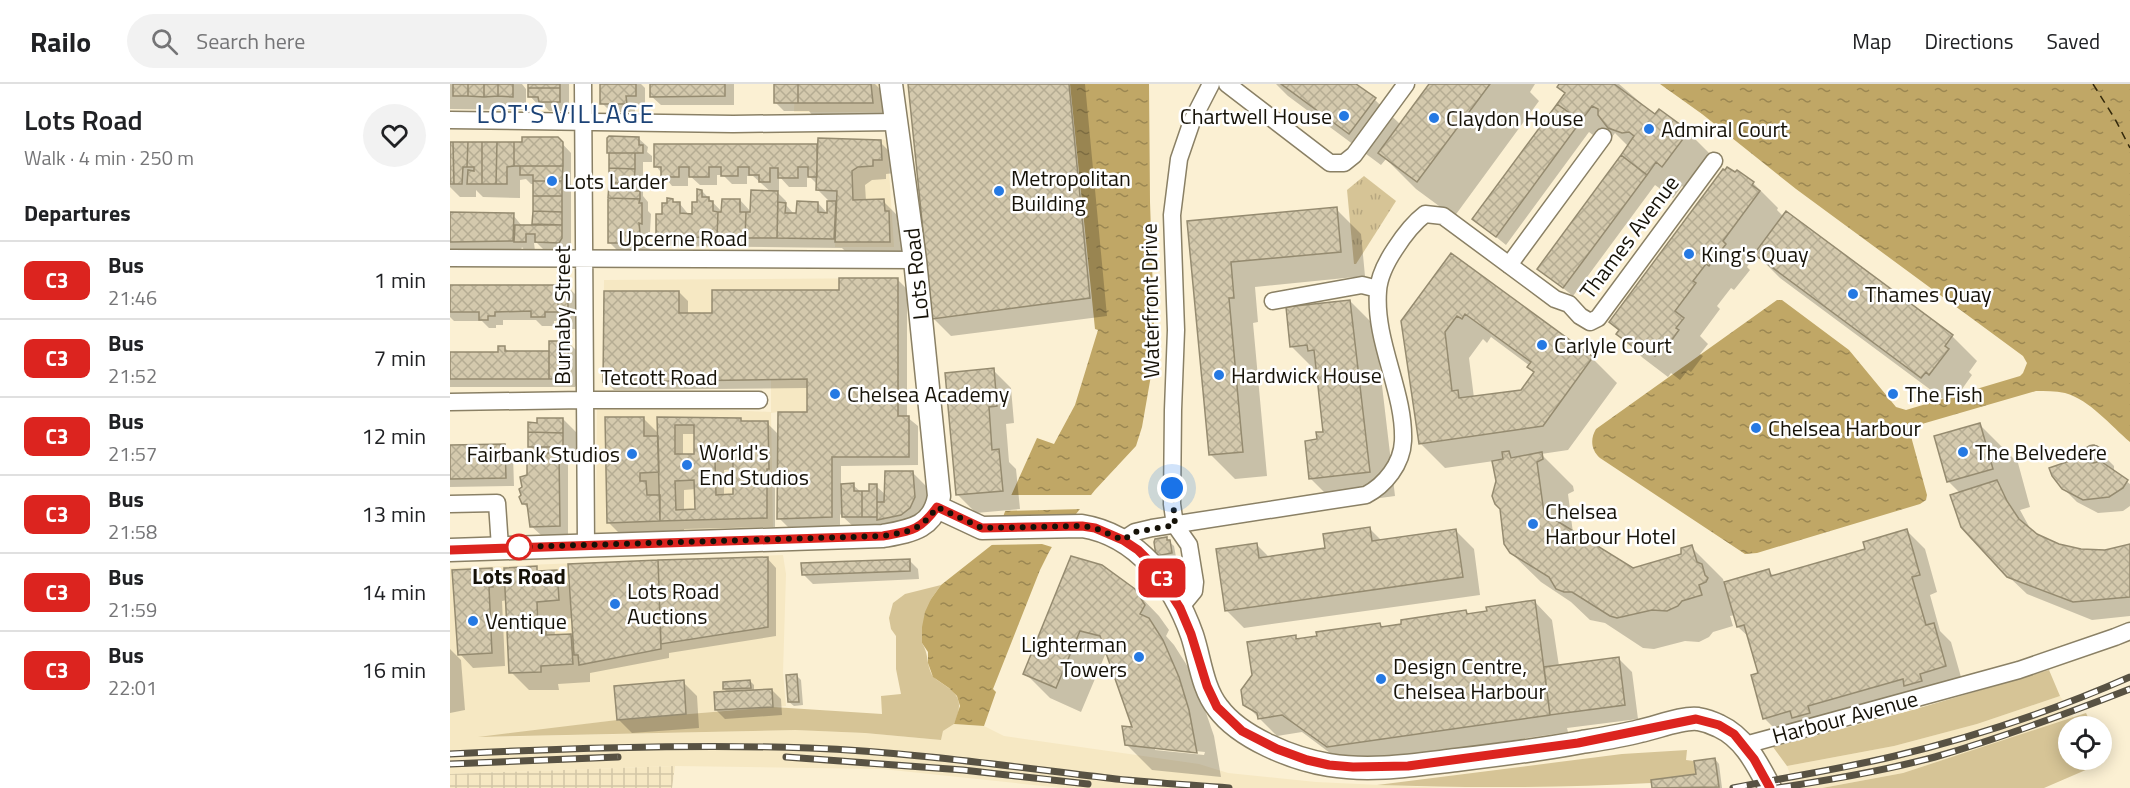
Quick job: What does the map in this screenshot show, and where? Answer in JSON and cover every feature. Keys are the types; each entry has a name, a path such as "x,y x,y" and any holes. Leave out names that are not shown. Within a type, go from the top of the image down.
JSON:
{"street":[{"name":"Burnaby Street","path":"583,84 586,546"},
{"name":"Lots Road","path":"891,84 915,260 938,485 937,507"},
{"name":"Waterfront Drive","path":"1175,525 1172,472 1176,330 1173,195 1179,159 1192,121 1211,84"},
{"path":"1227,84 1330,163 1344,164 1354,156 1406,84"},
{"path":"450,120 733,124 897,122"},
{"path":"1509,265 1603,137"},
{"name":"Thames Avenue","path":"1378,289 1381,275 1391,255 1407,231 1425,214 1443,216 1555,299 1569,304 1580,316 1590,322 1598,318 1714,161"},
{"name":"Upcerne Road","path":"450,258 915,260"},
{"path":"1123,540 1135,532 1366,495 1379,489 1384,483 1396,464 1403,442 1401,416 1378,314 1378,289 1362,285 1274,301"},
{"name":"Tetcott Road","path":"450,402 759,400"},
{"path":"450,504 497,502 500,547"},
{"path":"450,550 883,536 922,526 937,507"},
{"name":"Harbour Avenue","path":"937,507 969,524 990,528 1076,526 1095,528 1123,540 1151,563 1180,608 1191,634 1207,686 1217,707 1242,731 1277,749 1329,765 1408,766 1578,743 1696,719 1719,725 1734,734 1745,745 2019,670 2130,631"},
{"path":"1175,525 1189,544 1195,582 1194,591 1180,608"},
{"path":"1745,745 1770,788"}],"shaded area":[{"path":"795,84 881,84 885,112 794,112"},
{"path":"818,138 887,140 894,247 835,247 837,191 816,190"},
{"name":"Chelsea Academy","path":"898,278 899,415 909,416 909,457 832,457 832,517 777,519 778,412 771,413 773,527 596,533 597,404 771,412 771,380 603,382 604,280"},
{"path":"783,555 786,574 783,673 786,706 617,720 487,737 795,730 941,740 943,731 954,724 984,726 1004,736 1199,764 1228,773 1316,782 1445,788 1062,788 882,769 675,766 450,774 450,568"},
{"path":"2060,696 2073,716 2058,716 2058,723 1903,773 1822,788 1795,788 1787,766 1894,746 1977,724"},
{"path":"675,766 672,788 450,788 450,774"}],"green space":[{"path":"1364,176 1396,201 1354,264 1347,190"},
{"path":"941,585 931,599 922,643 932,675 949,688 959,701 954,724 943,731 941,740 795,730 478,737 617,720 773,707 882,714 881,696 901,694 896,669 896,636 891,629 889,618 893,603 905,594"},
{"path":"2049,670 2060,696 1977,724 1894,746 1787,766 1773,747 1909,711"},
{"path":"2058,722 2058,770 2086,770 2044,788 1822,788 1903,773"},
{"path":"1687,750 1686,760 1694,761 1696,774 1651,780 1651,783 1514,787 1377,785 1622,754"}],"water":[{"path":"1070,84 1149,84 1154,324 1153,364 1142,427 1136,446 1095,490 1057,538 1049,552 993,689 996,692 984,726 954,724 960,706 957,696 933,677 928,663 928,652 922,643 925,612 941,585 993,544 1010,498 1037,438 1054,444 1075,405 1098,330 1095,329"},
{"path":"1660,84 2130,84 2130,442 2083,401 2054,391 2036,391 1915,426 1911,432 1912,440 1927,495 1926,500 1920,504 1757,553 1745,554 1600,458 1592,444 1596,429 1777,300 1782,300 1849,350 1896,407 1906,410 2020,376 2027,363 2023,356 1796,189 1702,114"}],"pier":[{"path":"1008,495 1095,495 1083,509 1002,511"},
{"path":"1080,514 1055,548 1042,544 986,545 990,542 999,519"}],"building":[{"path":"453,84 468,84 468,96 453,96"},
{"path":"468,84 484,84 484,97 468,96"},
{"path":"484,84 498,84 498,96 484,97"},
{"path":"498,84 513,84 513,97 498,96"},
{"path":"528,84 560,84 560,88 528,88"},
{"path":"600,84 636,84 636,96 626,96 627,104 600,104"},
{"path":"650,84 725,84 725,96 650,97"},
{"path":"774,84 798,84 798,103 774,103"},
{"path":"798,84 871,84 873,103 798,103"},
{"name":"Metropolitan Building","path":"908,84 1069,84 1090,298 932,319"},
{"name":"Chartwell House","path":"1281,84 1356,84 1376,98 1349,134"},
{"name":"Claydon House","path":"1429,84 1490,84 1417,182 1378,153"},
{"name":"Admiral Court","path":"1559,84 1614,84 1655,114 1659,109 1689,131 1662,167 1656,162 1647,175 1621,155 1634,136 1629,132 1622,133 1608,128 1598,115 1598,109 1592,106 1581,121 1557,104 1565,93 1557,87"},
{"path":"528,88 560,88 560,102 539,102 538,97 528,97"},
{"path":"1557,104 1581,121 1496,237 1472,219"},
{"path":"609,136 639,137 639,145 643,145 643,153 607,153"},
{"path":"522,137 558,137 563,142 563,166 514,166 514,142 522,142"},
{"path":"818,138 881,140 882,160 873,160 873,166 858,167 852,171 853,200 884,199 885,211 889,211 890,242 835,242 837,191 816,190"},
{"path":"450,142 453,142 454,184 450,184"},
{"path":"453,142 468,142 467,167 463,167 462,184 454,184"},
{"path":"468,142 482,142 482,184 467,184 468,170 474,171 474,167 467,167"},
{"path":"482,142 497,142 496,184 482,184"},
{"path":"497,142 514,142 514,166 507,167 507,184 496,184"},
{"path":"654,144 817,144 817,177 808,177 808,167 798,167 798,178 778,178 778,168 770,168 770,182 759,182 759,175 749,175 749,167 738,167 738,176 721,176 721,167 709,167 709,177 689,177 689,167 679,167 679,177 661,177 661,167 654,167"},
{"path":"609,153 635,153 635,169 609,168"},
{"path":"1621,155 1647,175 1563,288 1537,269"},
{"path":"520,166 563,166 562,181 533,181 533,175 520,175"},
{"name":"King's Quay","path":"1727,167 1735,172 1737,170 1754,182 1752,185 1760,191 1723,241 1726,244 1709,266 1706,264 1693,281 1696,283 1675,311 1684,318 1676,328 1679,330 1666,348 1663,346 1655,356 1646,350 1643,354 1616,334 1619,330 1609,322 1723,169"},
{"path":"609,168 635,169 634,183 609,183"},
{"path":"533,181 562,181 562,196 533,196"},
{"path":"609,183 634,183 635,191 640,191 640,199 608,198"},
{"path":"697,189 702,190 702,197 709,197 709,201 713,201 713,211 718,212 717,237 656,238 656,214 662,214 662,203 667,203 667,198 673,199 673,202 680,202 680,213 692,214 692,202 697,202"},
{"path":"751,190 778,191 777,238 745,238 746,212 750,212"},
{"path":"533,196 562,196 562,212 533,211"},
{"path":"608,198 640,199 639,203 642,203 642,224 639,223 641,243 608,243"},
{"path":"722,199 740,199 740,212 746,212 745,238 717,237 718,212 721,212"},
{"path":"797,201 818,202 818,212 827,213 827,201 836,201 834,239 777,238 778,202 786,203 785,213 796,213"},
{"name":"Hardwick House","path":"1337,207 1341,252 1231,262 1234,298 1229,298 1243,452 1209,455 1187,221"},
{"path":"533,211 562,212 562,225 532,224"},
{"name":"Thames Quay","path":"1786,211 1953,335 1945,346 1949,349 1929,375 1926,372 1921,378 1754,254"},
{"path":"450,212 514,213 513,241 450,242"},
{"path":"515,225 562,225 562,238 559,243 535,242 535,234 526,234 526,242 514,242"},
{"name":"Carlyle Court","path":"1451,253 1593,357 1543,426 1419,444 1401,321","holes":["1465,314 1531,362 1527,367 1534,372 1521,390 1459,398 1458,390 1452,391 1445,332 1457,316 1462,319"]},
{"name":"Chelsea Academy","path":"839,278 898,278 898,416 909,416 909,457 832,457 832,517 777,519 778,412 807,412 807,379 603,382 604,291 679,291 679,313 712,313 712,290 839,290"},
{"path":"450,285 558,285 558,312 545,312 545,317 531,317 531,311 495,312 495,316 488,316 488,320 479,320 479,312 450,312"},
{"path":"558,285 568,285 568,321 558,321"},
{"path":"1350,300 1370,472 1309,479 1305,441 1317,439 1316,432 1323,432 1314,350 1308,351 1307,345 1290,347 1286,307"},
{"path":"549,341 568,341 569,376 566,379 549,379"},
{"path":"498,346 505,346 505,351 549,351 549,379 450,379 450,352 498,352"},
{"path":"994,368 997,406 989,407 992,450 999,449 1003,491 956,495 945,373"},
{"name":"Fairbank Studios","path":"605,417 644,417 644,436 658,436 659,472 640,473 640,481 646,481 647,495 660,495 660,521 607,523"},
{"name":"World's End Studios","path":"657,417 741,418 741,421 768,421 767,518 660,521","holes":["675,425 694,425 694,454 675,454","715,461 733,461 733,494 716,495","694,480 695,509 676,510 675,481"]},
{"path":"537,418 563,418 563,433 528,432 528,422 537,423"},
{"name":"The Belvedere","path":"1980,423 1993,469 1947,482 1934,436"},
{"path":"528,432 563,433 563,447 528,447"},
{"path":"505,444 506,478 450,479 450,445"},
{"path":"2093,445 2099,448 2102,454 2099,460 2093,463 2087,460 2084,454 2087,448"},
{"path":"2094,445 2101,452 2099,460 2128,480 2123,488 2109,497 2083,500 2062,489 2049,468 2084,456 2087,448"},
{"name":"Chelsea Harbour Hotel","path":"1509,451 1511,458 1542,452 1543,459 1537,462 1544,513 1633,568 1681,554 1681,548 1692,545 1697,562 1702,564 1708,578 1706,582 1699,585 1702,595 1682,601 1678,606 1667,611 1652,610 1617,618 1572,592 1556,589 1549,577 1510,553 1504,544 1500,509 1492,496 1496,481 1492,461 1503,459 1502,452"},
{"path":"527,453 559,453 560,526 530,527 527,504 522,504 519,497 521,495 519,489 522,487 520,477 527,475"},
{"path":"885,471 913,471 915,497 910,508 901,515 877,520 877,502 884,502"},
{"path":"1997,480 2019,519 2037,534 2059,544 2081,549 2105,550 2130,544 2130,597 2073,602 2007,577 1961,527 1950,495"},
{"path":"854,483 854,491 862,491 862,517 842,517 841,484"},
{"path":"869,484 877,484 877,517 862,517 862,491 869,491"},
{"path":"1370,527 1372,541 1456,529 1463,577 1225,611 1216,549 1257,543 1259,558 1325,548 1323,534"},
{"path":"1907,529 1920,575 1912,577 1926,625 1934,623 1946,666 1920,674 1922,681 1904,686 1903,679 1808,706 1810,713 1792,718 1790,711 1763,719 1751,675 1758,673 1744,625 1737,627 1724,582 1769,569 1771,576 1865,549 1863,542"},
{"path":"1167,537 1167,540 1170,540 1172,553 1156,556 1155,539"},
{"name":"Lighterman Towers","path":"1071,556 1102,565 1135,589 1145,605 1140,614 1149,618 1163,640 1179,677 1189,710 1197,753 1125,745 1122,726 1132,727 1100,636 1080,631 1056,688 1023,674"},
{"path":"768,557 768,627 661,644 658,560"},
{"path":"910,559 910,571 802,575 801,563"},
{"name":"Lots Road Auctions","path":"658,560 661,649 579,665 578,655 574,655 568,564"},
{"path":"537,566 537,571 557,570 559,600 537,602 538,630 546,630 546,635 571,634 573,664 541,666 541,672 509,673 504,568"},
{"name":"Ventique","path":"492,568 493,587 489,587 492,653 458,655 452,570"},
{"path":"1535,600 1550,715 1327,747 1282,715 1258,719 1257,713 1243,705 1241,690 1252,675 1247,642 1296,635 1296,639 1317,636 1316,632 1380,623 1381,627 1401,624 1401,620 1466,610 1467,614 1487,611 1486,607"},
{"path":"1619,657 1625,705 1550,715 1544,667"},
{"path":"797,674 799,702 788,702 786,675"},
{"path":"684,680 686,714 617,720 614,686"},
{"path":"750,680 751,688 723,689 723,682"},
{"path":"772,689 773,707 715,710 714,692"},
{"path":"1715,758 1719,787 1652,788 1651,780 1696,774 1694,761"}],"ferry route":[{"path":"2093,84 2130,148"}],"railway":[{"path":"1733,788 1875,761 1925,749 2073,701 2130,677"},
{"path":"1777,788 1856,775 1935,757 2033,725 2130,689"},
{"path":"450,754 629,747 809,748 925,756 1116,779 1229,788"},
{"path":"450,764 618,757"},
{"path":"786,757 963,770 1088,784"}],"bus line":[{"name":"C3","path":"450,550 883,536 922,526 937,507 969,524 982,528 1082,526 1095,528 1123,540 1151,563 1180,608 1191,634 1211,697 1217,707 1242,731 1277,749 1329,765 1383,768 1578,743 1696,719 1719,725 1734,734 1745,745 1770,788"}],"place":[{"name":"Chartwell House","path":"1344,116"},
{"name":"Claydon House","path":"1434,118"},
{"name":"Admiral Court","path":"1649,129"},
{"name":"Lots Larder","path":"552,181"},
{"name":"Metropolitan Building","path":"999,191"},
{"name":"King's Quay","path":"1689,254"},
{"name":"Thames Quay","path":"1853,294"},
{"name":"Carlyle Court","path":"1542,345"},
{"name":"Hardwick House","path":"1219,375"},
{"name":"Chelsea Academy","path":"835,394"},
{"name":"The Fish","path":"1893,394"},
{"name":"Chelsea Harbour","path":"1756,428"},
{"name":"The Belvedere","path":"1963,452"},
{"name":"Fairbank Studios","path":"632,454"},
{"name":"World's End Studios","path":"687,465"},
{"name":"Chelsea Harbour Hotel","path":"1533,524"},
{"name":"Lots Road","path":"519,547"},
{"name":"Lots Road Auctions","path":"615,604"},
{"name":"Ventique","path":"473,621"},
{"name":"Lighterman Towers","path":"1139,657"},
{"name":"Design Centre, Chelsea Harbour","path":"1381,679"}],"district":[{"name":"LOT'S VILLAGE","path":"566,114"}],"route":[{"path":"519,547 883,536 922,526 937,507 969,524 982,528 1082,526 1110,533 1123,540 1135,532 1175,525 1172,488"}]}
